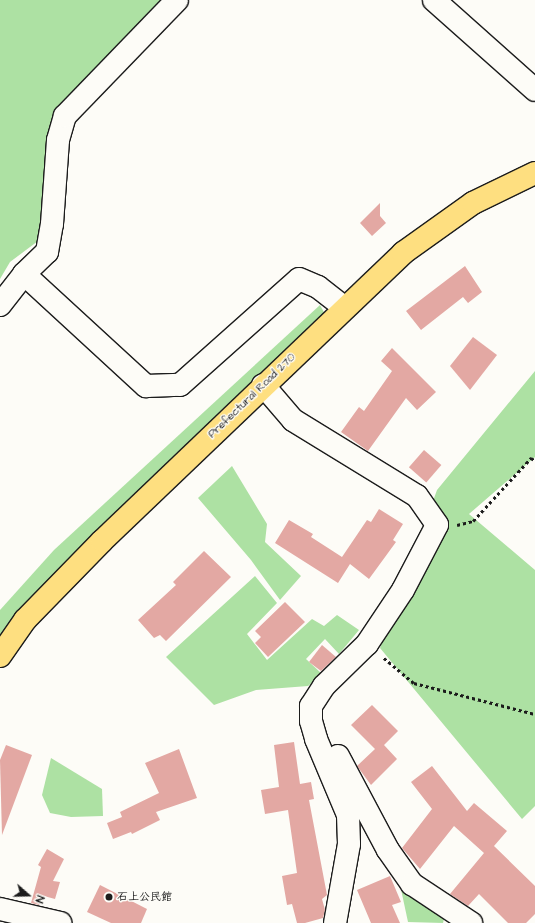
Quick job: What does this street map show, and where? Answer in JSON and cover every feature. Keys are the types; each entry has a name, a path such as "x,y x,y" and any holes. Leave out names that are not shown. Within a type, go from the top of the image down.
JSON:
{"main road":[{"name":"Prefectural Road 270","path":"0,656 25,620 263,385 404,253 473,203 535,173"}],"street":[{"path":"0,305 24,274 47,252 52,224 58,140 65,116 177,0"},
{"path":"434,0 535,90"},
{"path":"24,274 146,386 180,385 299,279 318,287 345,308"},
{"path":"263,385 293,420 416,496 437,525 403,590 367,644 324,686 311,706 311,721 316,739 348,815 349,844 335,923"},
{"path":"311,706 388,850 412,884 471,923"},
{"path":"0,909 60,923"}],"path":[{"path":"437,525 463,525 473,521 531,458 535,460"},
{"path":"367,644 414,682 535,714"}],"green space":[{"path":"0,0 174,0 65,116 46,235 10,262 0,279"},
{"path":"320,305 326,316 0,649 0,610 54,550"},
{"path":"535,371 535,457 469,514 535,570 535,806 522,819 380,648 437,490"},
{"path":"232,466 267,524 265,542 301,576 280,600 251,560 198,498"},
{"path":"255,576 277,603 247,634 267,660 312,619 324,626 337,615 359,630 339,654 325,639 306,659 322,674 308,686 256,690 214,705 166,657"},
{"path":"51,758 102,789 103,816 71,817 50,813 42,795"},
{"path":"399,880 412,884 444,919 443,923 408,922"}],"building":[{"path":"380,203 380,216 386,223 372,236 360,223"},
{"path":"465,266 482,292 468,303 463,297 421,330 406,311"},
{"path":"473,337 497,355 470,390 450,366"},
{"path":"392,348 436,392 417,410 406,398 368,451 341,432 359,407 364,411 392,371 381,361"},
{"path":"424,450 441,465 426,482 409,467"},
{"path":"379,509 403,524 393,540 396,542 369,579 350,564 338,583 275,543 289,520 313,534 311,537 342,557 367,520 371,522"},
{"path":"204,551 231,577 166,641 160,635 154,638 138,620 176,585 173,582"},
{"path":"285,602 305,622 268,657 255,643 261,637 255,631"},
{"path":"322,645 336,657 321,671 309,662"},
{"path":"372,705 398,731 384,745 397,759 371,785 357,766 375,749 351,725"},
{"path":"294,742 300,784 311,782 314,799 309,800 327,895 322,899 325,910 323,918 305,923 297,923 292,904 287,905 282,876 297,873 288,810 265,814 261,790 279,787 274,745"},
{"path":"6,745 32,755 2,835 0,760"},
{"path":"179,749 197,798 156,812 160,820 132,834 131,832 113,839 107,823 122,817 120,812 159,793 145,763"},
{"path":"432,766 467,811 474,803 507,831 494,846 535,886 535,914 526,923 508,923 479,894 468,906 450,894 484,853 454,826 420,869 402,848 432,809 411,782"},
{"path":"47,849 64,859 53,881 60,882 55,899 44,896 39,905 31,903 41,867 38,865"},
{"path":"390,876 401,902 392,905 400,923 371,923 357,890"},
{"name":"石上公民館","path":"100,885 147,909 141,923 111,923 87,912"}],"place":[{"name":"石上公民館","path":"109,897"}]}
